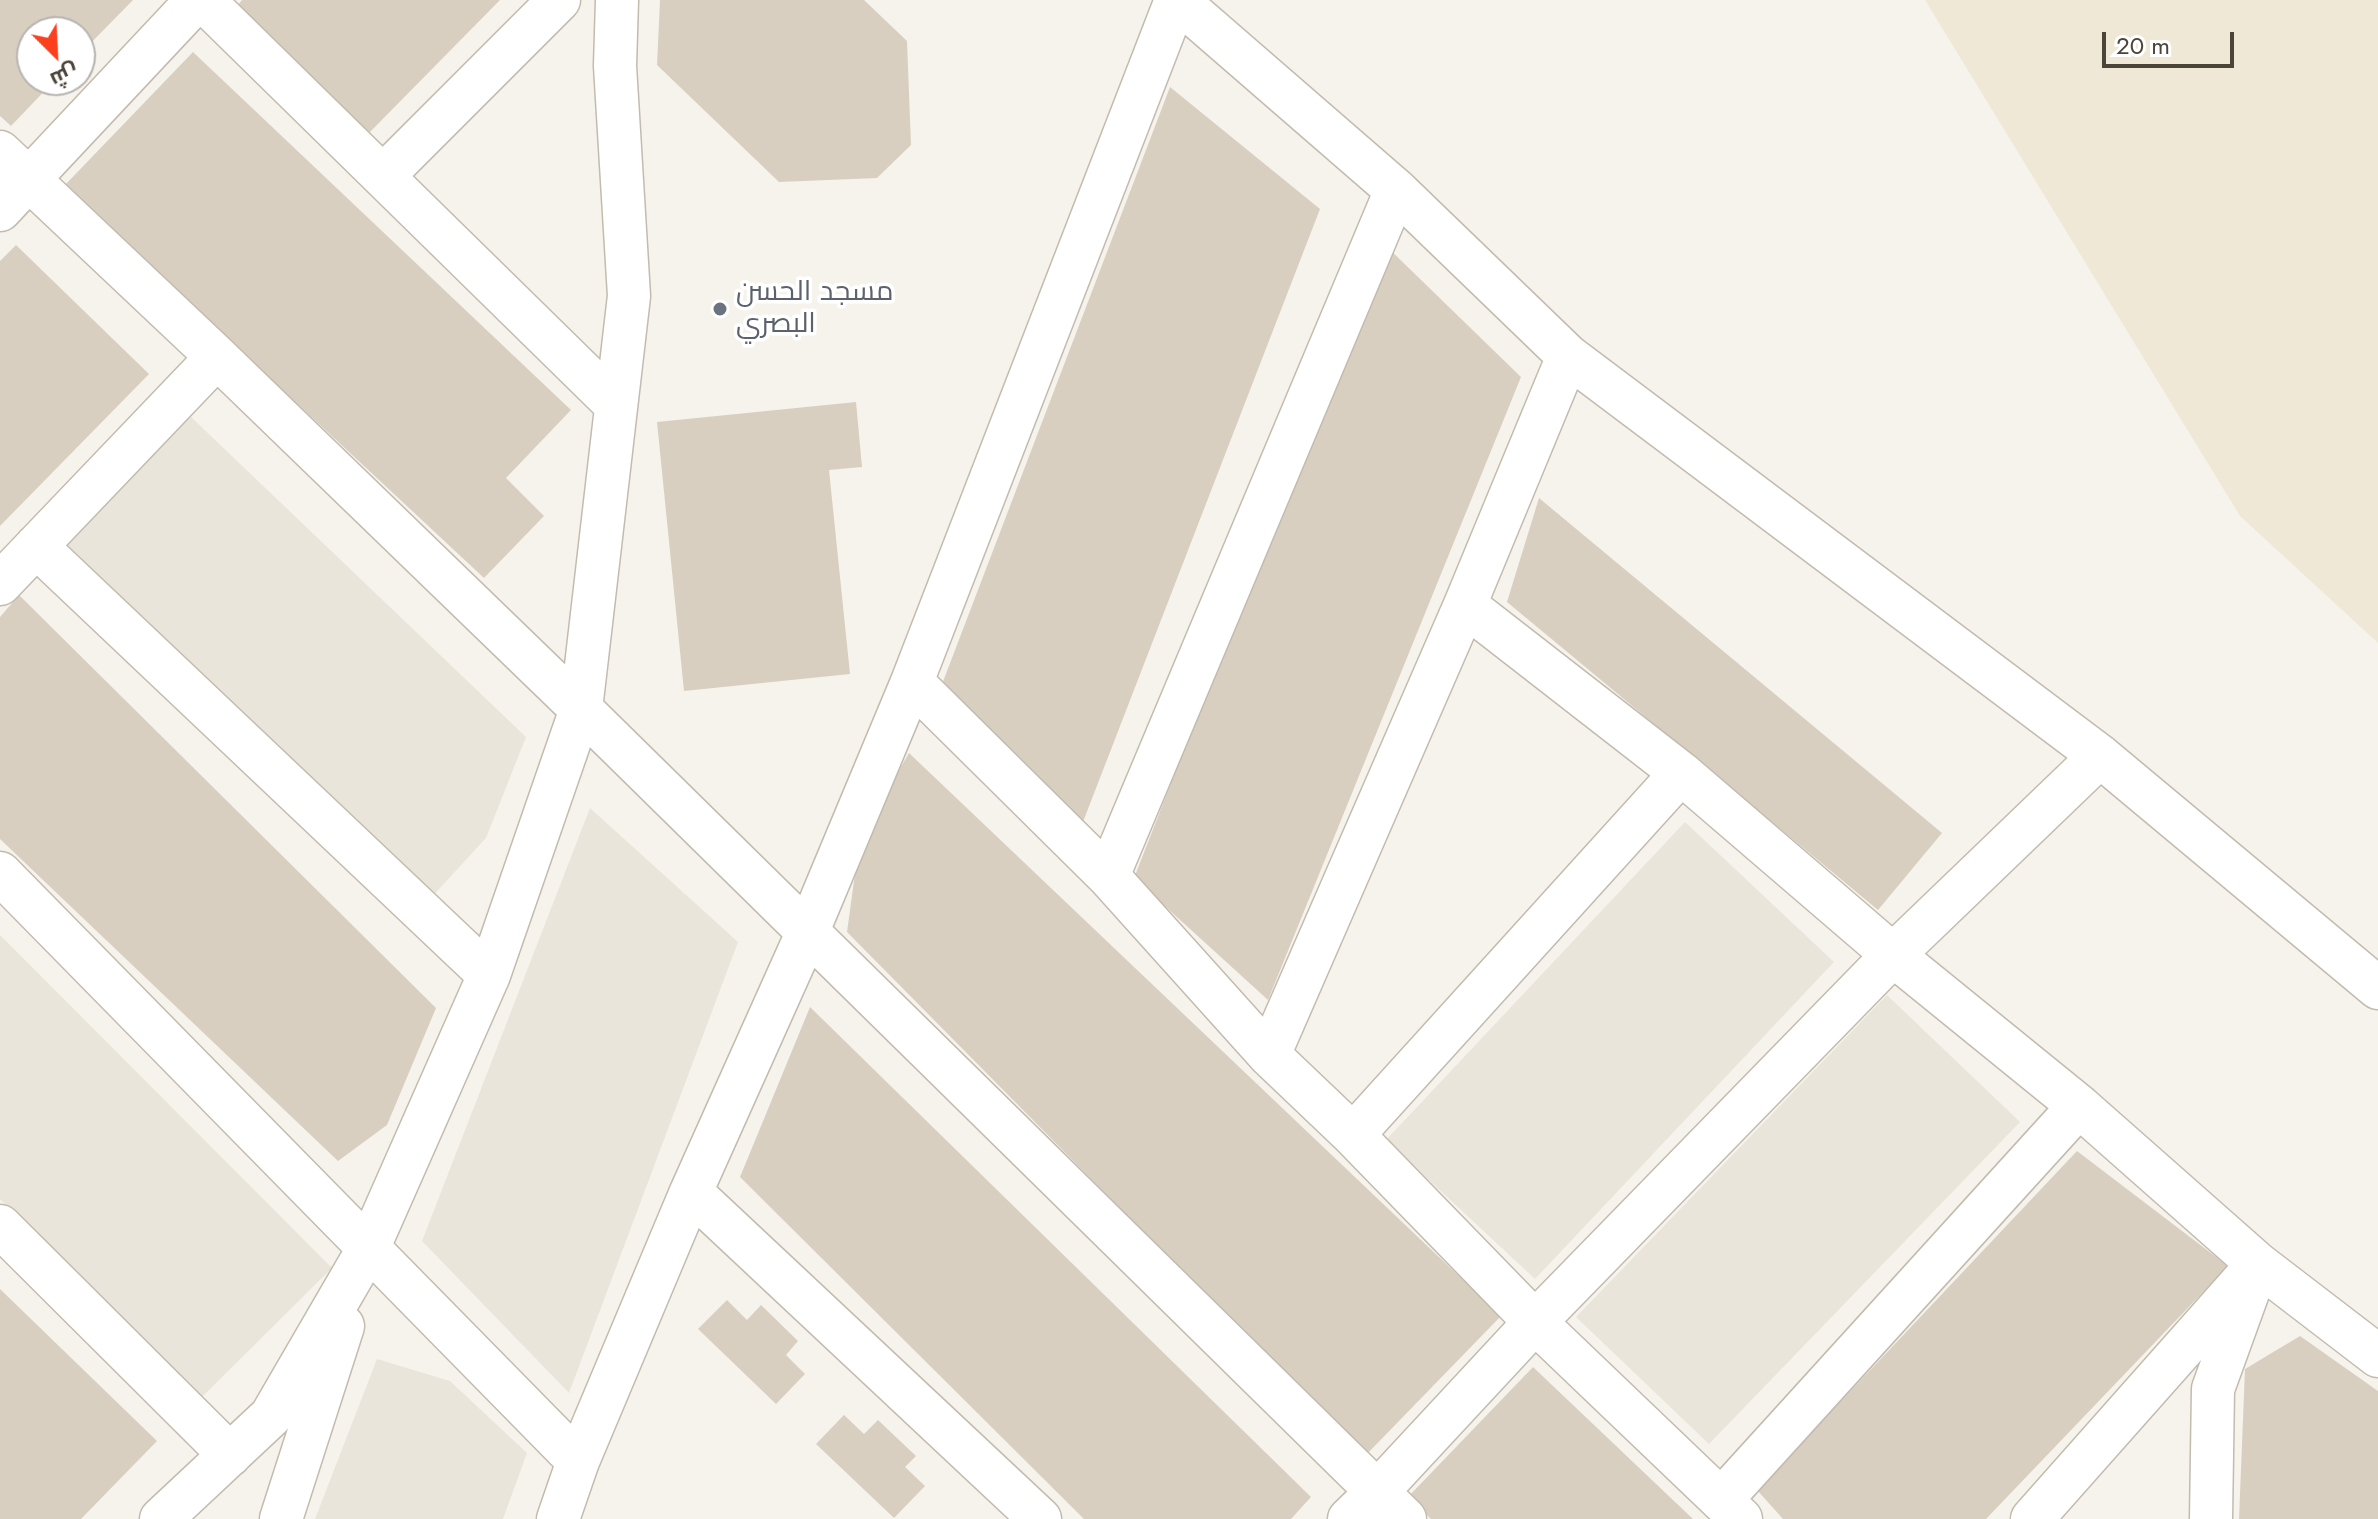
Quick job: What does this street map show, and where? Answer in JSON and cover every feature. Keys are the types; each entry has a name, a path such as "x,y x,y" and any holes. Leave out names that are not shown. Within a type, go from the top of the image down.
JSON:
{"street":[{"path":"0,210 14,166 197,0"},
{"path":"203,0 616,405"},
{"path":"383,176 559,0"},
{"path":"281,1519 368,1249 489,975 581,709 629,296 615,66 617,0"},
{"path":"558,1519 578,1461 691,1192 808,931 912,682 1177,0 1396,190 1568,356 2100,756 2378,988"},
{"path":"14,166 217,357 808,931 1377,1510 1535,1322 1893,955 2100,756"},
{"path":"1108,876 1396,190"},
{"path":"1269,1055 1465,605 1568,356"},
{"path":"0,584 217,357"},
{"path":"36,546 489,975"},
{"path":"1465,605 1681,773 1893,955 2079,1106 2258,1264 2378,1356"},
{"path":"912,682 1108,876 1269,1055 1353,1135 1535,1322 1731,1510 2079,1106"},
{"path":"1353,1135 1681,773"},
{"path":"0,873 578,1461"},
{"path":"691,1192 1040,1519"},
{"path":"0,1226 230,1455"},
{"path":"161,1519 271,1416 368,1249"},
{"path":"2032,1519 2258,1264"},
{"path":"2211,1519 2213,1389 2258,1264"}],"shaded area":[{"path":"1925,0 2378,0 2378,643 2240,516"},
{"path":"190,416 526,737 486,838 429,900 65,548"},
{"path":"590,808 738,942 569,1393 422,1241"},
{"path":"1685,822 1834,962 1535,1279 1386,1140"},
{"path":"0,935 332,1268 200,1399 0,1199"},
{"path":"1887,995 2020,1122 1709,1444 1576,1317"},
{"path":"377,1359 450,1381 527,1453 503,1519 315,1519"}],"building":[{"path":"0,0 133,0 96,38 96,16 16,16 16,96 40,96 11,126 0,116"},
{"path":"242,0 500,0 369,133 238,5"},
{"path":"660,0 864,0 907,41 911,145 877,178 779,182 657,65"},
{"path":"193,52 571,410 506,478 544,516 484,578 64,186"},
{"path":"1170,87 1320,209 1081,827 939,692"},
{"path":"1382,242 1521,377 1268,1000 1134,878"},
{"path":"16,245 149,374 0,526 0,261"},
{"path":"856,402 862,467 829,470 850,674 684,691 657,422"},
{"path":"1539,498 1942,833 1878,910 1507,602"},
{"path":"19,595 436,1008 387,1125 338,1161 0,839 0,617"},
{"path":"909,753 1501,1316 1365,1456 847,932 860,837"},
{"path":"810,1007 1311,1497 1291,1519 1084,1519 740,1177"},
{"path":"2077,1151 2228,1266 1986,1519 1783,1519 1757,1490"},
{"path":"0,1289 157,1441 81,1519 0,1519"},
{"path":"727,1300 747,1320 761,1305 798,1341 786,1355 805,1374 776,1404 698,1329"},
{"path":"2300,1336 2378,1391 2378,1519 2239,1519 2245,1369"},
{"path":"1533,1367 1693,1519 1431,1519 1408,1497"},
{"path":"844,1415 864,1434 878,1420 916,1456 905,1467 925,1486 894,1518 816,1444"}],"place":[{"name":"مسجد الحسن البصري","path":"720,309"}]}
